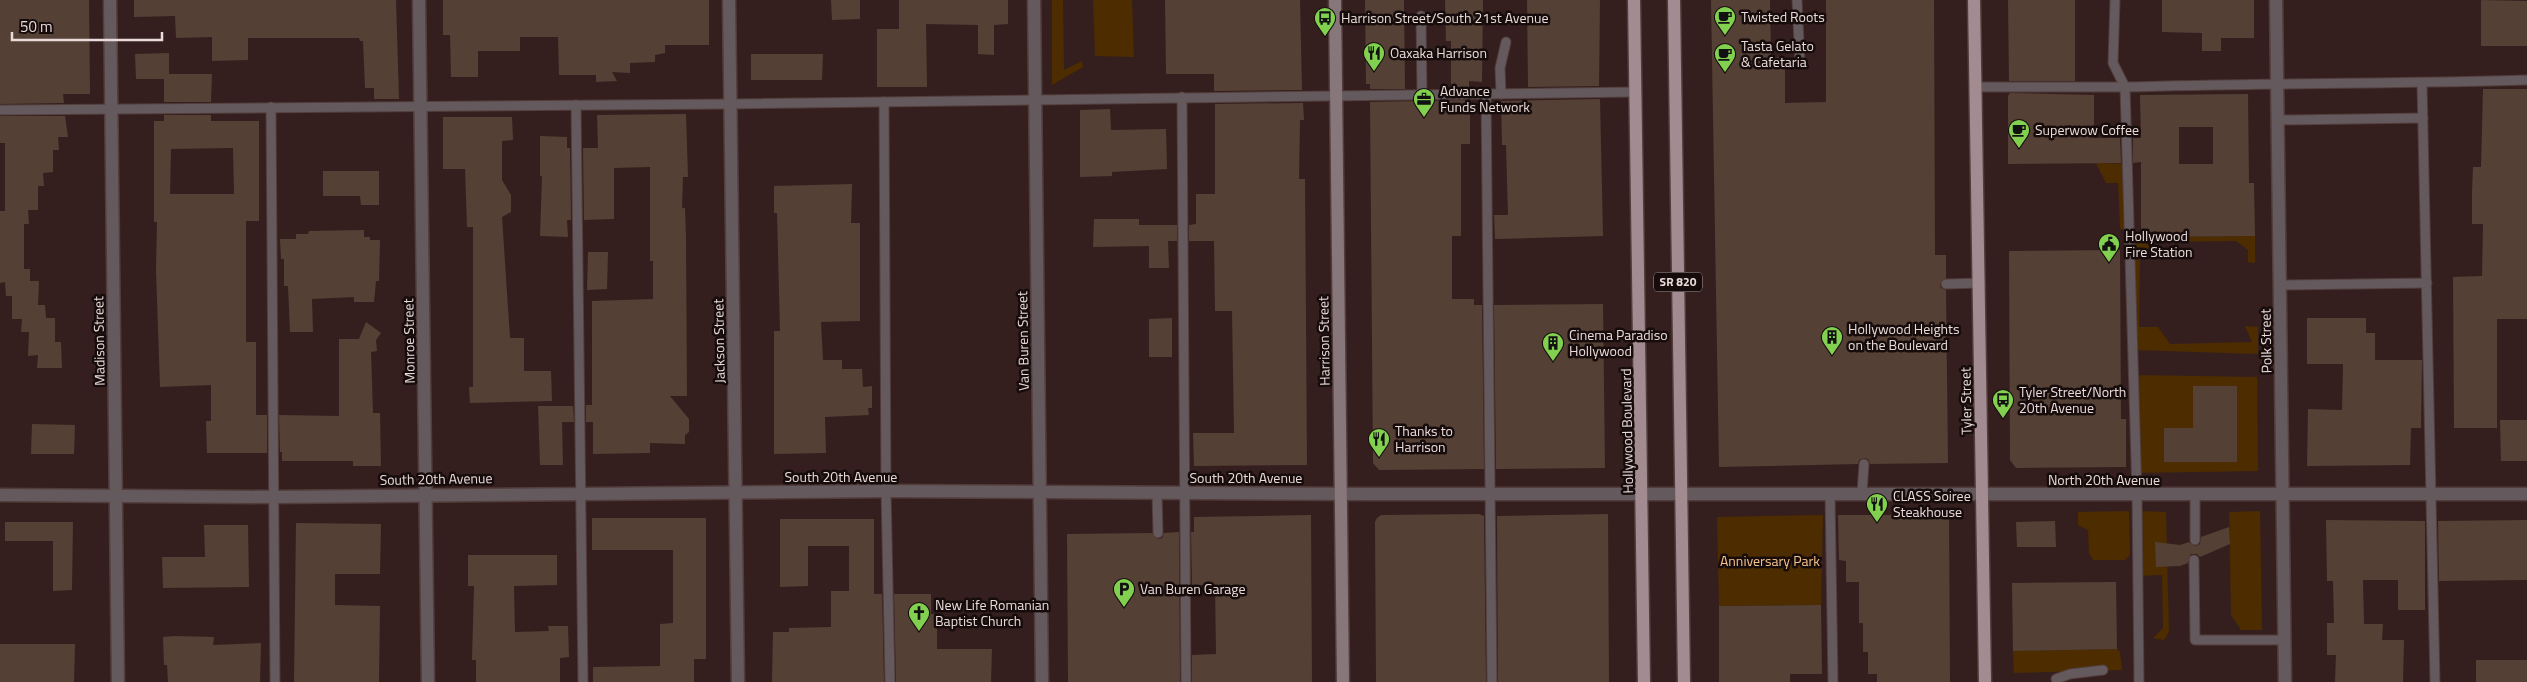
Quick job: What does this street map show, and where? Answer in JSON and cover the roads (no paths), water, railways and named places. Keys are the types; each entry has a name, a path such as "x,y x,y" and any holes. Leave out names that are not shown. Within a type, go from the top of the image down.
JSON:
{"main road":[{"name":"Harrison Street","path":"1335,0 1343,682"},
{"name":"Hollywood Boulevard","path":"1634,0 1643,494 1644,682"},
{"name":"SR 820","path":"1674,0 1684,682"},
{"name":"Tyler Street","path":"1974,0 1985,682"}],"street":[{"name":"Madison Street","path":"110,0 118,682"},
{"name":"Monroe Street","path":"419,0 428,682"},
{"name":"Jackson Street","path":"729,0 738,682"},
{"name":"Van Buren Street","path":"1034,0 1042,682"},
{"name":"Polk Street","path":"2276,0 2285,682"},
{"name":"South 20th Avenue","path":"0,495 272,497 886,491 1681,494"},
{"name":"North 20th Avenue","path":"1681,494 1830,494 1862,492 2137,495 2527,494"}],"lane":[{"path":"1797,0 1800,63"},
{"path":"2115,0 2113,63 2125,87 2137,495 2139,682"},
{"path":"1422,16 1422,94"},
{"path":"1501,94 1500,68 1506,42"},
{"path":"1975,87 2125,87 2256,83 2277,85 2422,84 2527,80"},
{"path":"2422,84 2435,682"},
{"path":"0,110 731,104 1635,92"},
{"path":"1486,94 1492,682"},
{"path":"1182,97 1183,493 1186,682"},
{"path":"884,102 886,491 890,682"},
{"path":"576,105 583,682"},
{"path":"271,108 272,497 275,682"},
{"path":"2278,120 2423,118"},
{"path":"1946,284 1980,283"},
{"path":"2280,285 2427,283"},
{"path":"1862,492 1864,464"},
{"path":"1157,493 1158,533"},
{"path":"1830,494 1833,682"},
{"path":"2195,495 2195,540"},
{"path":"2194,560 2195,640 2284,640"},
{"path":"2056,679 2070,674 2103,670"}],"place":[{"name":"Twisted Roots","path":"1725,36"},
{"name":"Harrison Street/South 21st Avenue","path":"1325,37"},
{"name":"Oaxaka Harrison","path":"1374,72"},
{"name":"Tasta Gelato & Cafetaria","path":"1725,73"},
{"name":"Advance Funds Network","path":"1424,118"},
{"name":"Superwow Coffee","path":"2019,149"},
{"name":"Hollywood Fire Station","path":"2109,263"},
{"name":"Hollywood Heights on the Boulevard","path":"1832,356"},
{"name":"Cinema Paradiso Hollywood","path":"1553,362"},
{"name":"Tyler Street/North 20th Avenue","path":"2003,419"},
{"name":"Thanks to Harrison","path":"1379,458"},
{"name":"CLASS Soiree Steakhouse","path":"1877,523"},
{"name":"Van Buren Garage","path":"1124,608"},
{"name":"New Life Romanian Baptist Church","path":"919,632"}],"park label":[{"name":"Anniversary Park","path":"1770,561"}]}
